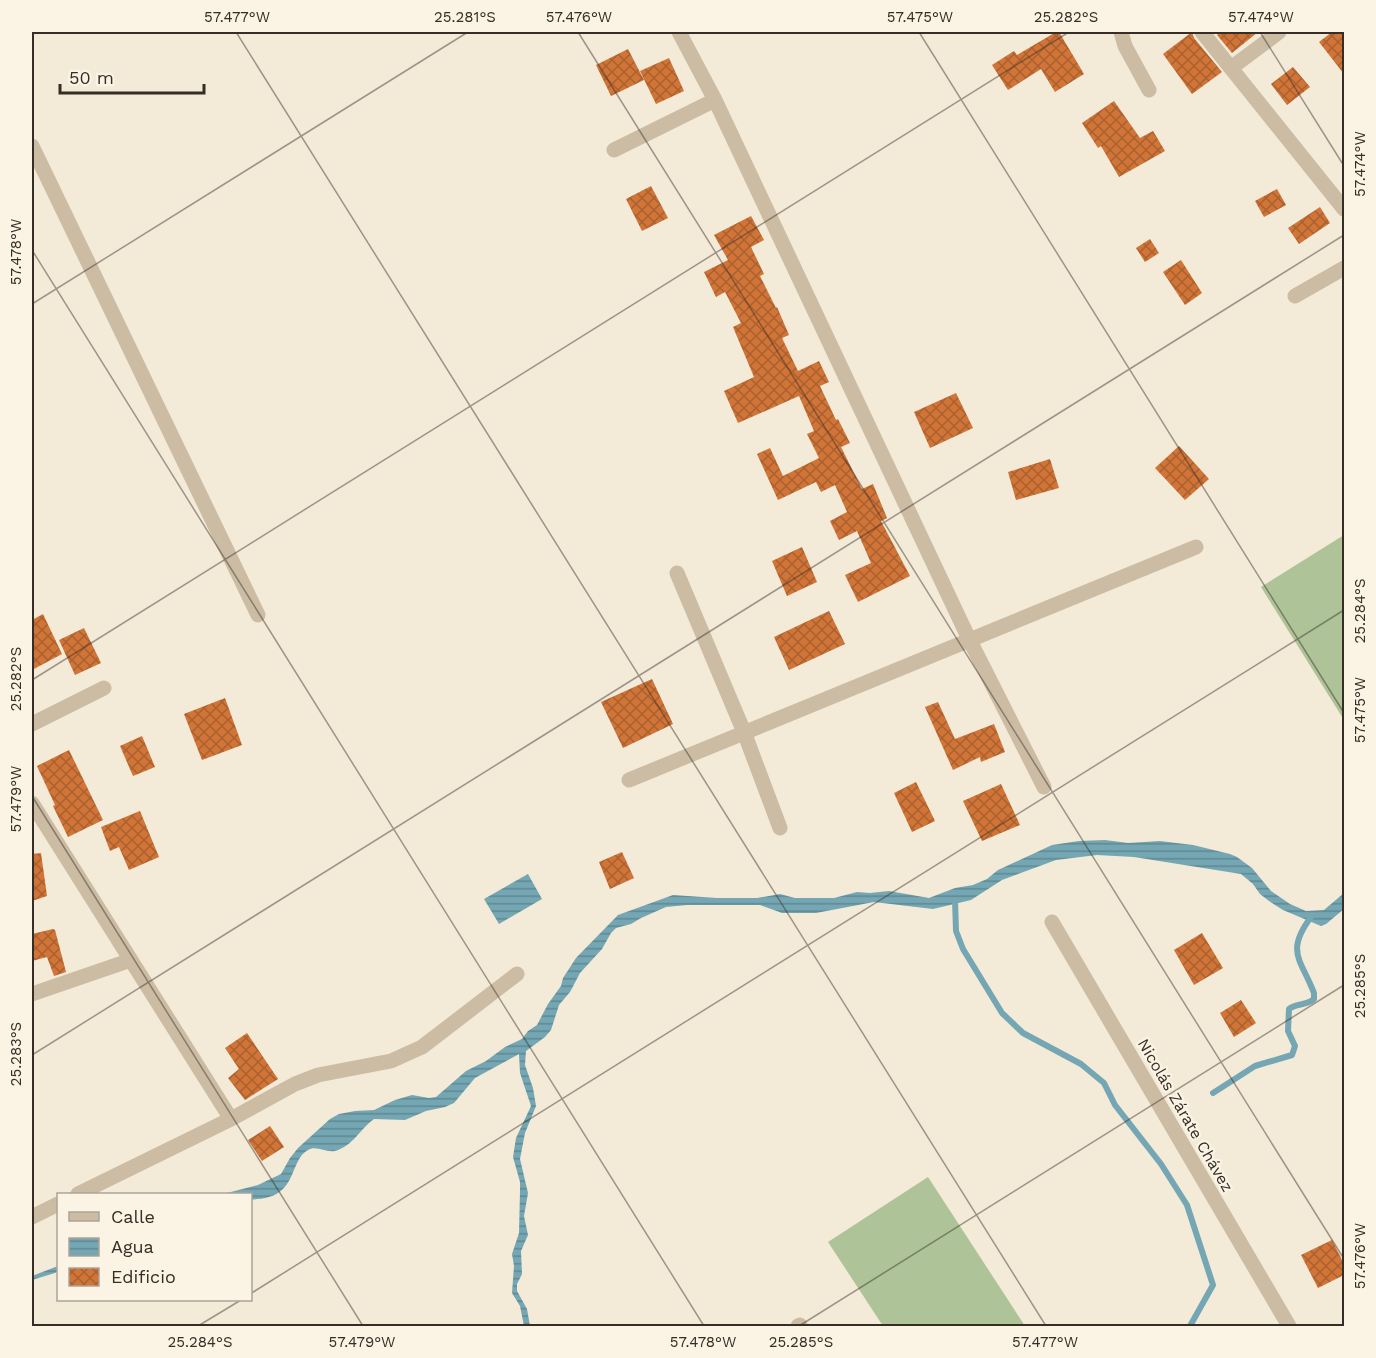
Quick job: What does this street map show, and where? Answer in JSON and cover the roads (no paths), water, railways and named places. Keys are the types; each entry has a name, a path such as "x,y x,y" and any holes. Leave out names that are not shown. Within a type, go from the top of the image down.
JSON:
{"street":[{"path":"679,32 715,100 969,639 1044,788"},
{"path":"1121,32 1125,46 1149,90"},
{"path":"1202,32 1344,209"},
{"path":"1232,68 1279,32"},
{"path":"614,150 715,100"},
{"path":"32,146 258,615"},
{"path":"1295,296 1344,268"},
{"path":"629,780 1196,547"},
{"path":"677,573 744,732 780,828"},
{"path":"32,724 104,688"},
{"path":"32,803 231,1119"},
{"name":"Nicolás Zárate Chávez","path":"1052,922 1289,1326"},
{"path":"32,994 131,960"},
{"path":"80,1193 303,1081 391,1061 422,1047 517,974"},
{"path":"32,1217 57,1204"}],"water":[{"path":"1105,840 1128,843 1160,841 1193,845 1230,854 1252,868 1271,891 1290,904 1306,911 1324,910 1344,893 1344,909 1321,926 1283,910 1269,901 1241,874 1134,857 1097,855 1056,860 1002,880 971,900 933,909 874,902 816,913 782,913 760,905 687,905 666,907 631,924 616,928 602,949 580,973 570,992 559,1005 551,1030 526,1051 525,1065 536,1106 525,1133 520,1159 528,1193 524,1216 528,1235 521,1251 522,1274 517,1284 517,1291 527,1309 530,1326 524,1326 520,1306 512,1293 514,1266 512,1254 519,1233 520,1191 520,1182 513,1157 516,1138 531,1106 520,1073 519,1054 475,1078 454,1103 405,1120 374,1119 341,1149 332,1151 314,1148 308,1150 299,1160 289,1181 278,1193 267,1198 252,1200 252,1193 227,1193 258,1185 281,1174 298,1148 330,1119 339,1114 374,1110 412,1095 436,1097 466,1071 522,1039 537,1025 576,958 618,915 673,895 757,898 780,894 795,898 834,898 857,892 889,891 929,898 987,879 998,870 1052,845"},
{"path":"528,874 542,899 499,924 484,899"},
{"path":"57,1266 57,1272 32,1280 32,1276"}],"waterway":[{"path":"955,900 956,931 963,949 1002,1013 1023,1033 1081,1064 1104,1083 1115,1105 1161,1164 1187,1205 1213,1285 1190,1326"},
{"path":"1213,1093 1255,1066 1292,1055 1295,1046 1288,1031 1289,1009 1314,999 1314,993 1300,963 1297,947 1303,929 1311,917"}]}
